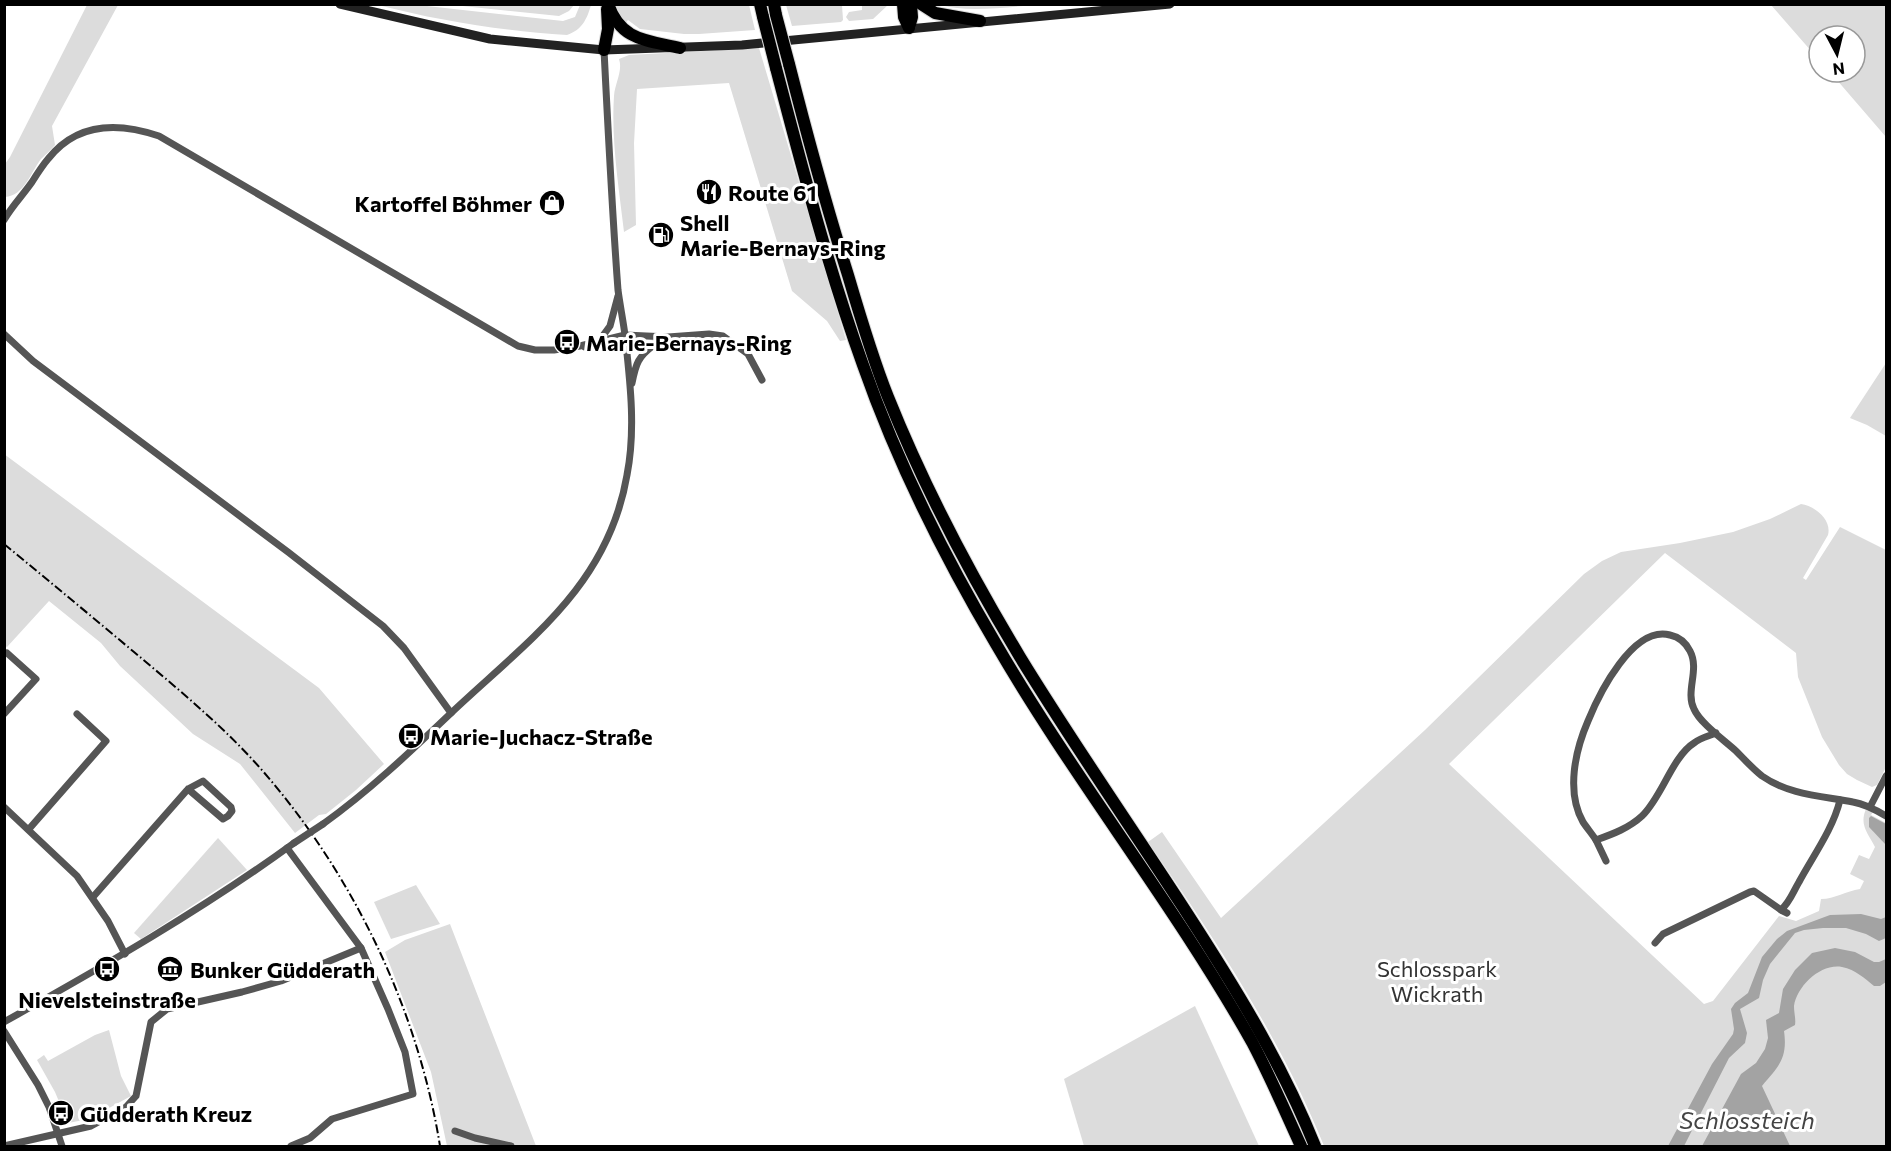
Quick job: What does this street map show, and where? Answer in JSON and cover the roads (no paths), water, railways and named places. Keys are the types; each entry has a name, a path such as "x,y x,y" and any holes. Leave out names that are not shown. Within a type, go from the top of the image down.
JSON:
{"highway":[{"path":"600,4 600,29 604,50"},
{"path":"604,50 608,29 608,4"},
{"path":"608,4 618,25 626,32 633,36 680,48"},
{"path":"903,4 904,18 909,28"},
{"path":"909,28 912,17 911,4"},
{"path":"921,4 935,13 980,21"},
{"path":"775,8 824,198 865,331 888,396 926,483 966,563 1021,658 1230,979 1289,1085 1315,1146"},
{"path":"762,11 818,222 863,365 912,484 996,645 1158,892 1252,1043 1301,1146"}],"main road":[{"path":"340,4 490,39 604,50 742,45 1170,4"}],"street":[{"path":"4,1022 125,954 201,907 358,798 536,637 562,610 598,558 617,514 627,477 632,424 631,388 619,293 604,50"},
{"path":"4,220 7,208 49,157 67,140 94,129 119,126 139,129 159,136 518,346 535,350 554,350 625,335 668,337 709,334 723,336 748,354 762,380"},
{"path":"599,341 610,326 619,293"},
{"path":"4,334 33,361 383,626 404,648 451,713"},
{"path":"631,388 636,365 641,355 654,344 668,337"},
{"path":"580,346 609,350 654,344"},
{"path":"1606,861 1596,840 1582,821 1576,803 1574,780 1578,747 1600,692 1617,667 1639,644 1653,635 1664,633 1682,640 1691,653 1694,671 1691,695 1694,710 1762,776 1787,789 1854,802 1887,816"},
{"path":"4,714 36,679 7,653"},
{"path":"28,829 106,741 76,714"},
{"path":"1596,840 1630,826 1644,814 1684,753 1693,743 1716,733"},
{"path":"1870,807 1887,776"},
{"path":"93,897 188,789 203,781 231,807 232,811 223,819 188,789"},
{"path":"1655,943 1663,934 1749,892 1754,891 1784,912 1837,811 1840,800"},
{"path":"4,807 77,876 111,925 125,954"},
{"path":"291,846 361,948 405,1053 413,1094 332,1119 310,1138 291,1146"},
{"path":"4,1146 90,1126 126,1107 136,1096 151,1022 167,1009 281,981 361,948"},
{"path":"4,1031 38,1085 49,1107 62,1146"},
{"path":"455,1131 474,1138 511,1146"}],"water":[{"path":"1871,816 1886,824 1886,845 1869,827"},
{"path":"1861,914 1881,919 1886,917 1886,938 1879,941 1846,928 1823,928 1795,933 1770,964 1759,998 1740,1009 1747,1033 1745,1043 1729,1058 1684,1146 1668,1146 1712,1064 1733,1034 1731,1009 1748,993 1762,957 1787,931 1830,915"},
{"name":"Schlossteich","path":"1835,948 1855,952 1874,962 1886,959 1886,982 1880,986 1874,986 1852,970 1834,967 1818,972 1800,991 1794,1006 1795,1025 1784,1031 1783,1056 1777,1068 1762,1086 1790,1146 1702,1146 1741,1074 1756,1063 1765,1049 1768,1038 1766,1020 1779,1013 1783,989 1795,970 1812,953"}],"railway":[{"path":"4,544 216,723 261,769 294,810 325,853 377,945 416,1044 430,1095 440,1146"}],"place":[{"name":"Route 61","path":"709,192"},
{"name":"Kartoffel Böhmer","path":"552,203"},
{"name":"Shell Marie-Bernays-Ring","path":"661,235"},
{"name":"Marie-Bernays-Ring","path":"567,342"},
{"name":"Marie-Juchacz-Straße","path":"411,736"},
{"name":"Nievelsteinstraße","path":"107,969"},
{"name":"Bunker Güdderath","path":"170,969"},
{"name":"Güdderath Kreuz","path":"61,1113"}],"park label":[{"name":"Schlosspark Wickrath","path":"1437,980"}]}
